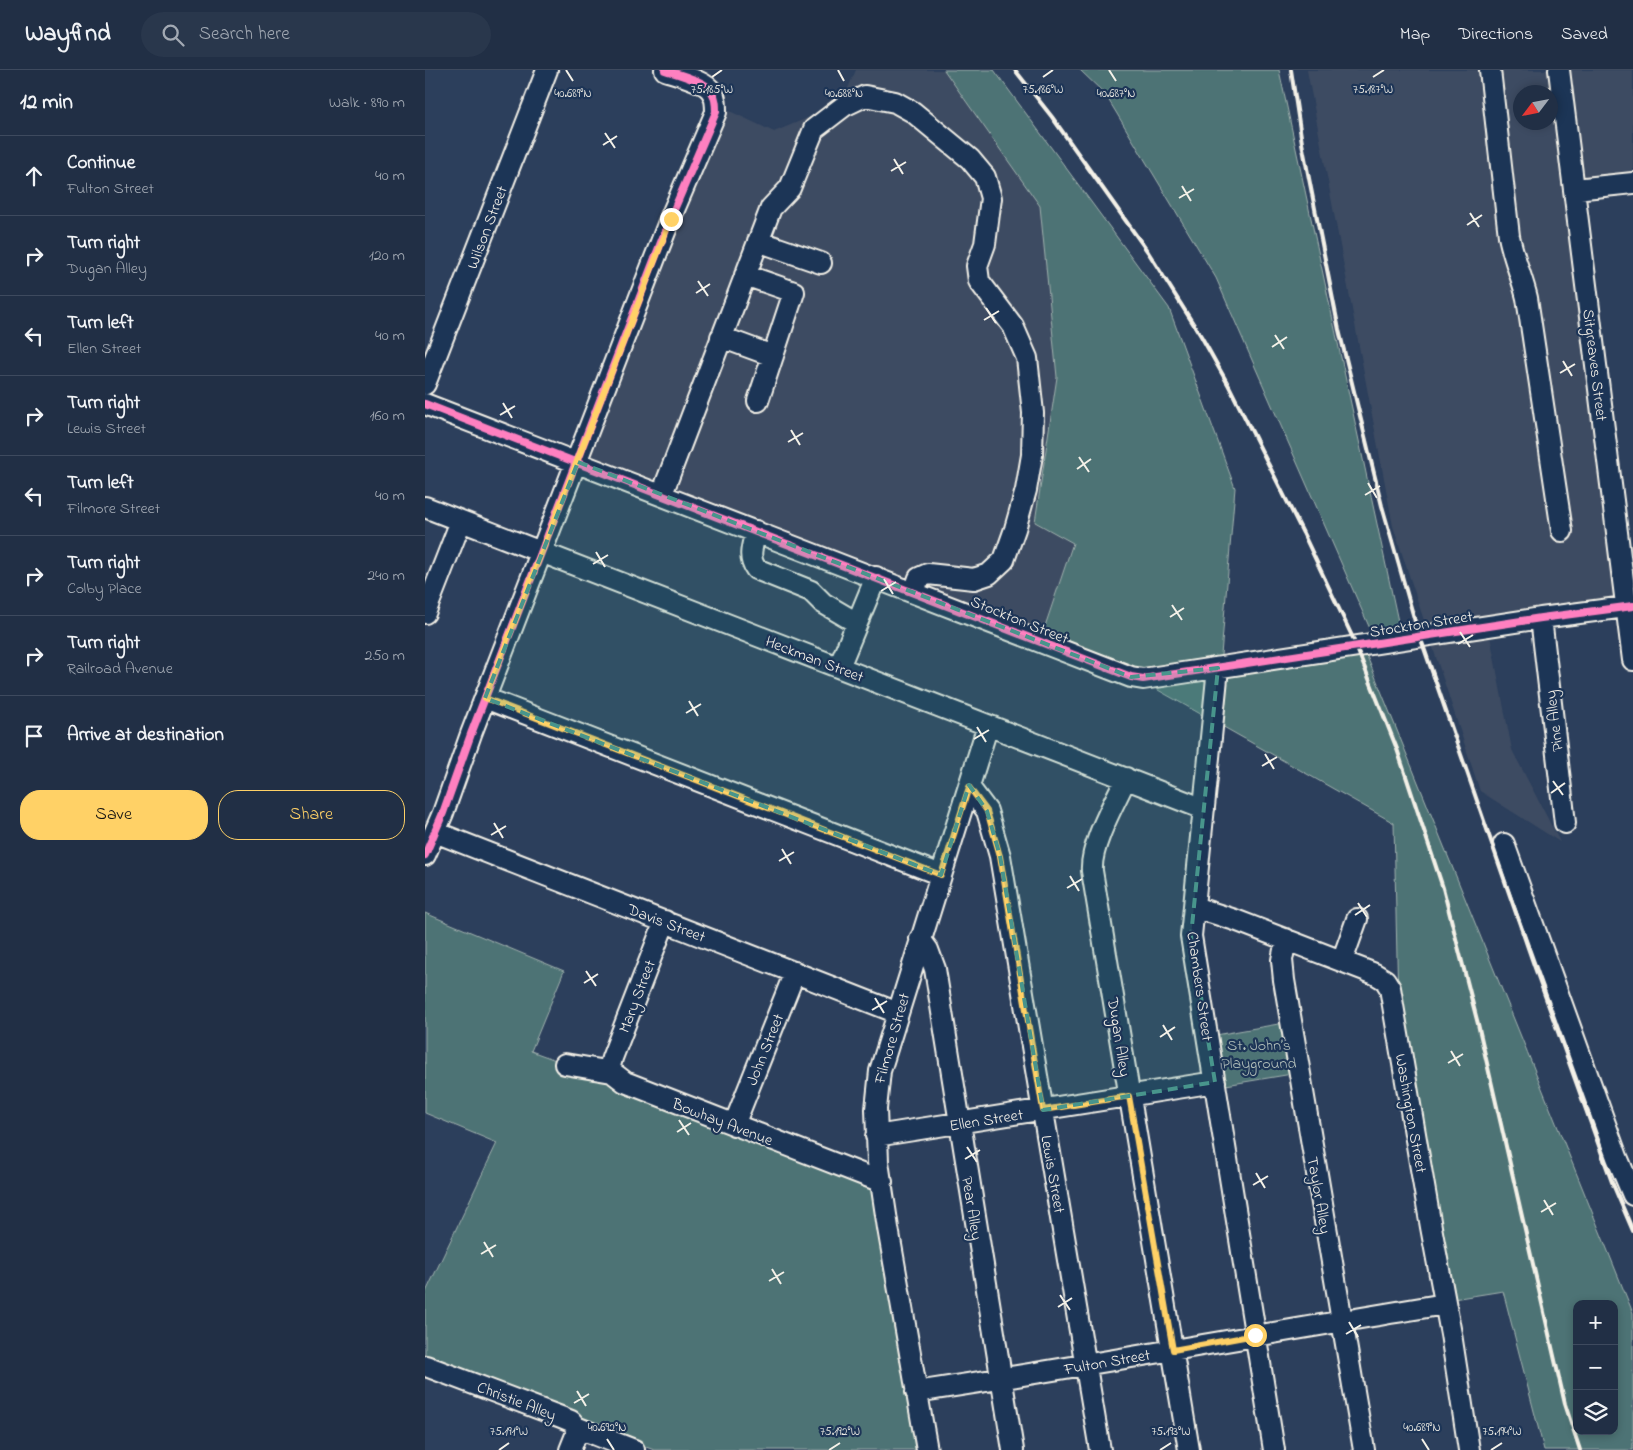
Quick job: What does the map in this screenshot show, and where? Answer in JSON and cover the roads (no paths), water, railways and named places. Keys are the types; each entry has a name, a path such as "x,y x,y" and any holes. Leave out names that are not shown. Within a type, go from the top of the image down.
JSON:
{"street":[{"name":"Wilson Street","path":"425,384 547,70"},
{"path":"425,854 671,219 716,112 713,92 706,86 665,70"},
{"path":"1490,70 1509,236 1527,298 1562,531"},
{"name":"Sitgreaves Street","path":"1559,70 1630,607 1633,660"},
{"path":"662,494 771,208 790,188 814,129 844,106 865,96 895,102 913,112 970,159 985,177 991,198 985,244 977,266 979,281 1013,326 1027,358 1033,413 1032,455 1029,473 1015,529 1004,560 989,574 974,579 928,574 919,578 914,592"},
{"path":"1575,189 1633,183"},
{"path":"758,241 821,263"},
{"path":"745,274 794,292 758,401"},
{"path":"721,338 773,356"},
{"name":"Stockton Street","path":"425,404 662,494 1131,677 1143,679 1541,618 1630,607"},
{"name":"Heckman Street","path":"425,507 1204,809"},
{"path":"425,613 461,521"},
{"path":"756,531 750,553 751,563 755,568 811,591 823,603 857,623"},
{"path":"839,667 876,577"},
{"name":"Pine Alley","path":"1541,618 1565,823"},
{"name":"Chambers Street","path":"1218,668 1191,936 1274,1450"},
{"path":"485,698 941,875"},
{"name":"Filmore Street","path":"927,1450 888,1228 876,1136 878,1078 988,725"},
{"name":"Dugan Alley","path":"1127,778 1107,818 1093,854 1091,866 1189,1450"},
{"name":"Lewis Street","path":"969,787 987,811 1000,856 1100,1450"},
{"name":"Davis Street","path":"435,832 898,1013"},
{"path":"1504,844 1617,1157 1633,1195"},
{"name":"Washington Street","path":"1193,908 1235,920 1375,974 1385,980 1390,988 1451,1334 1469,1450"},
{"path":"1342,961 1357,919"},
{"name":"Mary Street","path":"612,1072 610,1066 612,1058 665,921"},
{"name":"Pear Alley","path":"920,939 928,950 935,969 1013,1450"},
{"name":"Taylor Alley","path":"1287,939 1282,960 1284,980 1364,1450"},
{"name":"John Street","path":"734,1125 795,972"},
{"name":"Bowhay Avenue","path":"565,1064 612,1072 625,1082 882,1182"},
{"name":"Ellen Street","path":"876,1136 1215,1082"},
{"name":"Fulton Street","path":"916,1392 1086,1366 1255,1335 1445,1304"},
{"name":"Christie Alley","path":"425,1366 561,1417 575,1424 576,1427 634,1450"},
{"path":"570,1450 576,1435 576,1427"}],"railway":[{"path":"1015,70 1052,117 1148,252 1201,336 1229,386 1303,533 1352,636 1397,749 1443,888 1478,1024 1565,1404 1580,1450"},
{"path":"1291,70 1302,143 1339,330 1382,506 1416,625 1534,965 1612,1182 1633,1231"}],"park label":[{"name":"St. John’s Playground","path":"1259,1053"}]}
